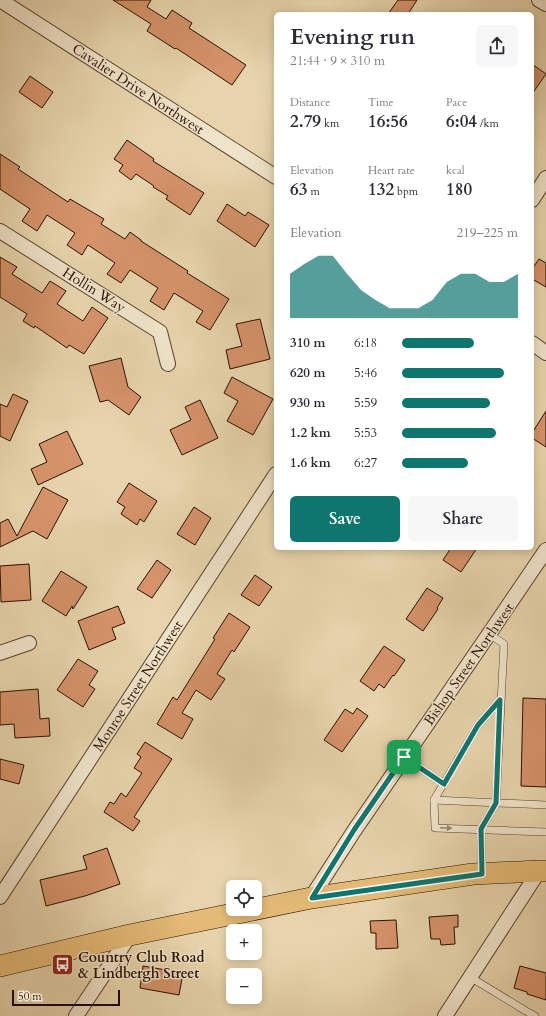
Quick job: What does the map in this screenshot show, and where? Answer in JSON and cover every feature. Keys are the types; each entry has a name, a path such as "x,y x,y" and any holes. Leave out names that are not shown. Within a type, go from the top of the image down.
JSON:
{"main road":[{"path":"0,966 130,935 312,898 482,874 542,871"}],"street":[{"name":"Cavalier Drive Northwest","path":"0,0 274,176"},
{"path":"539,0 546,4"},
{"path":"534,197 546,178"},
{"name":"Hollin Way","path":"0,231 160,332 168,364"},
{"path":"534,344 546,353"},
{"name":"Monroe Street Northwest","path":"0,897 274,477"},
{"name":"Bishop Street Northwest","path":"312,898 354,830 544,557"},
{"path":"0,653 29,643"},
{"path":"445,1016 542,871"},
{"path":"76,1016 130,935"}],"lane":[{"path":"482,874 481,829 496,803 504,644 490,634"},
{"path":"500,700 478,725 434,800 434,828 546,832"},
{"path":"404,757 444,784"},
{"path":"434,800 546,805"},
{"path":"470,977 526,1012 536,1016"}],"building":[{"path":"113,0 151,0 147,7 166,19 172,10 192,23 189,28 246,65 232,85 176,48 175,49 147,31 151,24"},
{"path":"398,0 417,0 409,12 389,12"},
{"path":"534,65 546,74 534,91"},
{"path":"30,76 53,92 42,108 19,92"},
{"path":"127,140 154,159 153,161 204,193 190,215 166,199 168,196 136,174 131,180 119,171 123,165 114,159"},
{"path":"0,154 20,167 18,169 68,202 70,199 104,219 101,224 125,239 130,232 141,241 188,271 187,273 229,299 210,330 196,322 203,311 174,293 164,310 150,301 158,288 130,270 121,283 107,274 115,263 88,245 82,255 67,245 75,233 47,215 37,231 22,221 30,209 0,189"},
{"path":"227,204 245,216 248,212 269,225 255,247 217,221"},
{"path":"0,257 17,267 12,274 42,293 50,281 66,291 57,304 83,321 92,307 108,318 84,354 69,345 67,348 35,326 34,328 23,321 27,314 0,297"},
{"path":"539,259 546,263 546,287 534,280 534,266"},
{"path":"260,319 270,359 230,369 226,350 242,346 236,324"},
{"path":"121,358 128,387 141,397 129,415 108,400 100,402 89,366"},
{"path":"232,377 273,399 253,435 227,421 238,401 224,393"},
{"path":"13,394 28,401 10,441 0,436 0,404 7,407"},
{"path":"200,400 218,438 182,455 170,430 191,420 185,407"},
{"path":"546,411 546,447 534,439 534,430"},
{"path":"67,431 83,464 38,485 31,469 47,462 39,444"},
{"path":"129,483 157,501 144,522 140,519 137,525 121,514 125,507 117,502"},
{"path":"43,487 68,500 47,539 33,531 0,547 0,523 8,519 17,536"},
{"path":"194,507 211,518 195,545 177,534"},
{"path":"450,550 476,550 461,572 443,560"},
{"path":"157,560 171,570 152,598 137,589"},
{"path":"29,564 31,600 1,602 0,566"},
{"path":"61,571 87,587 73,609 72,606 66,616 42,601"},
{"path":"255,575 272,587 259,606 241,595"},
{"path":"427,588 443,598 437,608 438,609 423,631 406,619"},
{"path":"118,606 125,623 112,628 116,639 89,650 78,621"},
{"path":"229,613 250,627 234,652 232,650 217,674 225,679 211,700 196,690 182,713 193,719 182,739 157,724 173,697 177,700 215,639 213,638"},
{"path":"384,646 405,660 384,688 379,684 374,691 360,681"},
{"path":"78,659 98,671 89,685 95,689 83,707 57,690"},
{"path":"38,689 40,719 49,718 50,736 15,738 14,724 0,725 0,692"},
{"path":"523,698 546,699 546,787 521,786"},
{"path":"357,708 368,716 342,752 324,740 345,709 353,714"},
{"path":"145,742 172,759 134,817 140,821 133,831 104,812 110,802 114,804 121,793 126,797 142,773 134,768 141,757 137,754"},
{"path":"0,759 24,765 19,784 0,779"},
{"path":"107,848 120,884 85,896 46,906 40,880 87,869 83,856"},
{"path":"458,915 458,927 454,927 455,944 441,945 440,939 431,939 429,917"},
{"path":"396,920 398,948 376,949 376,933 371,933 370,921"},
{"path":"143,966 183,973 179,995 140,988"},
{"path":"520,966 546,973 546,1000 514,988"}],"place":[{"name":"Country Club Road & Lindbergh Street","path":"62,965"}],"route":[{"path":"500,700 496,803 481,829 482,874 473,874 312,898 354,830 404,757 444,784 478,725 500,700"}]}
